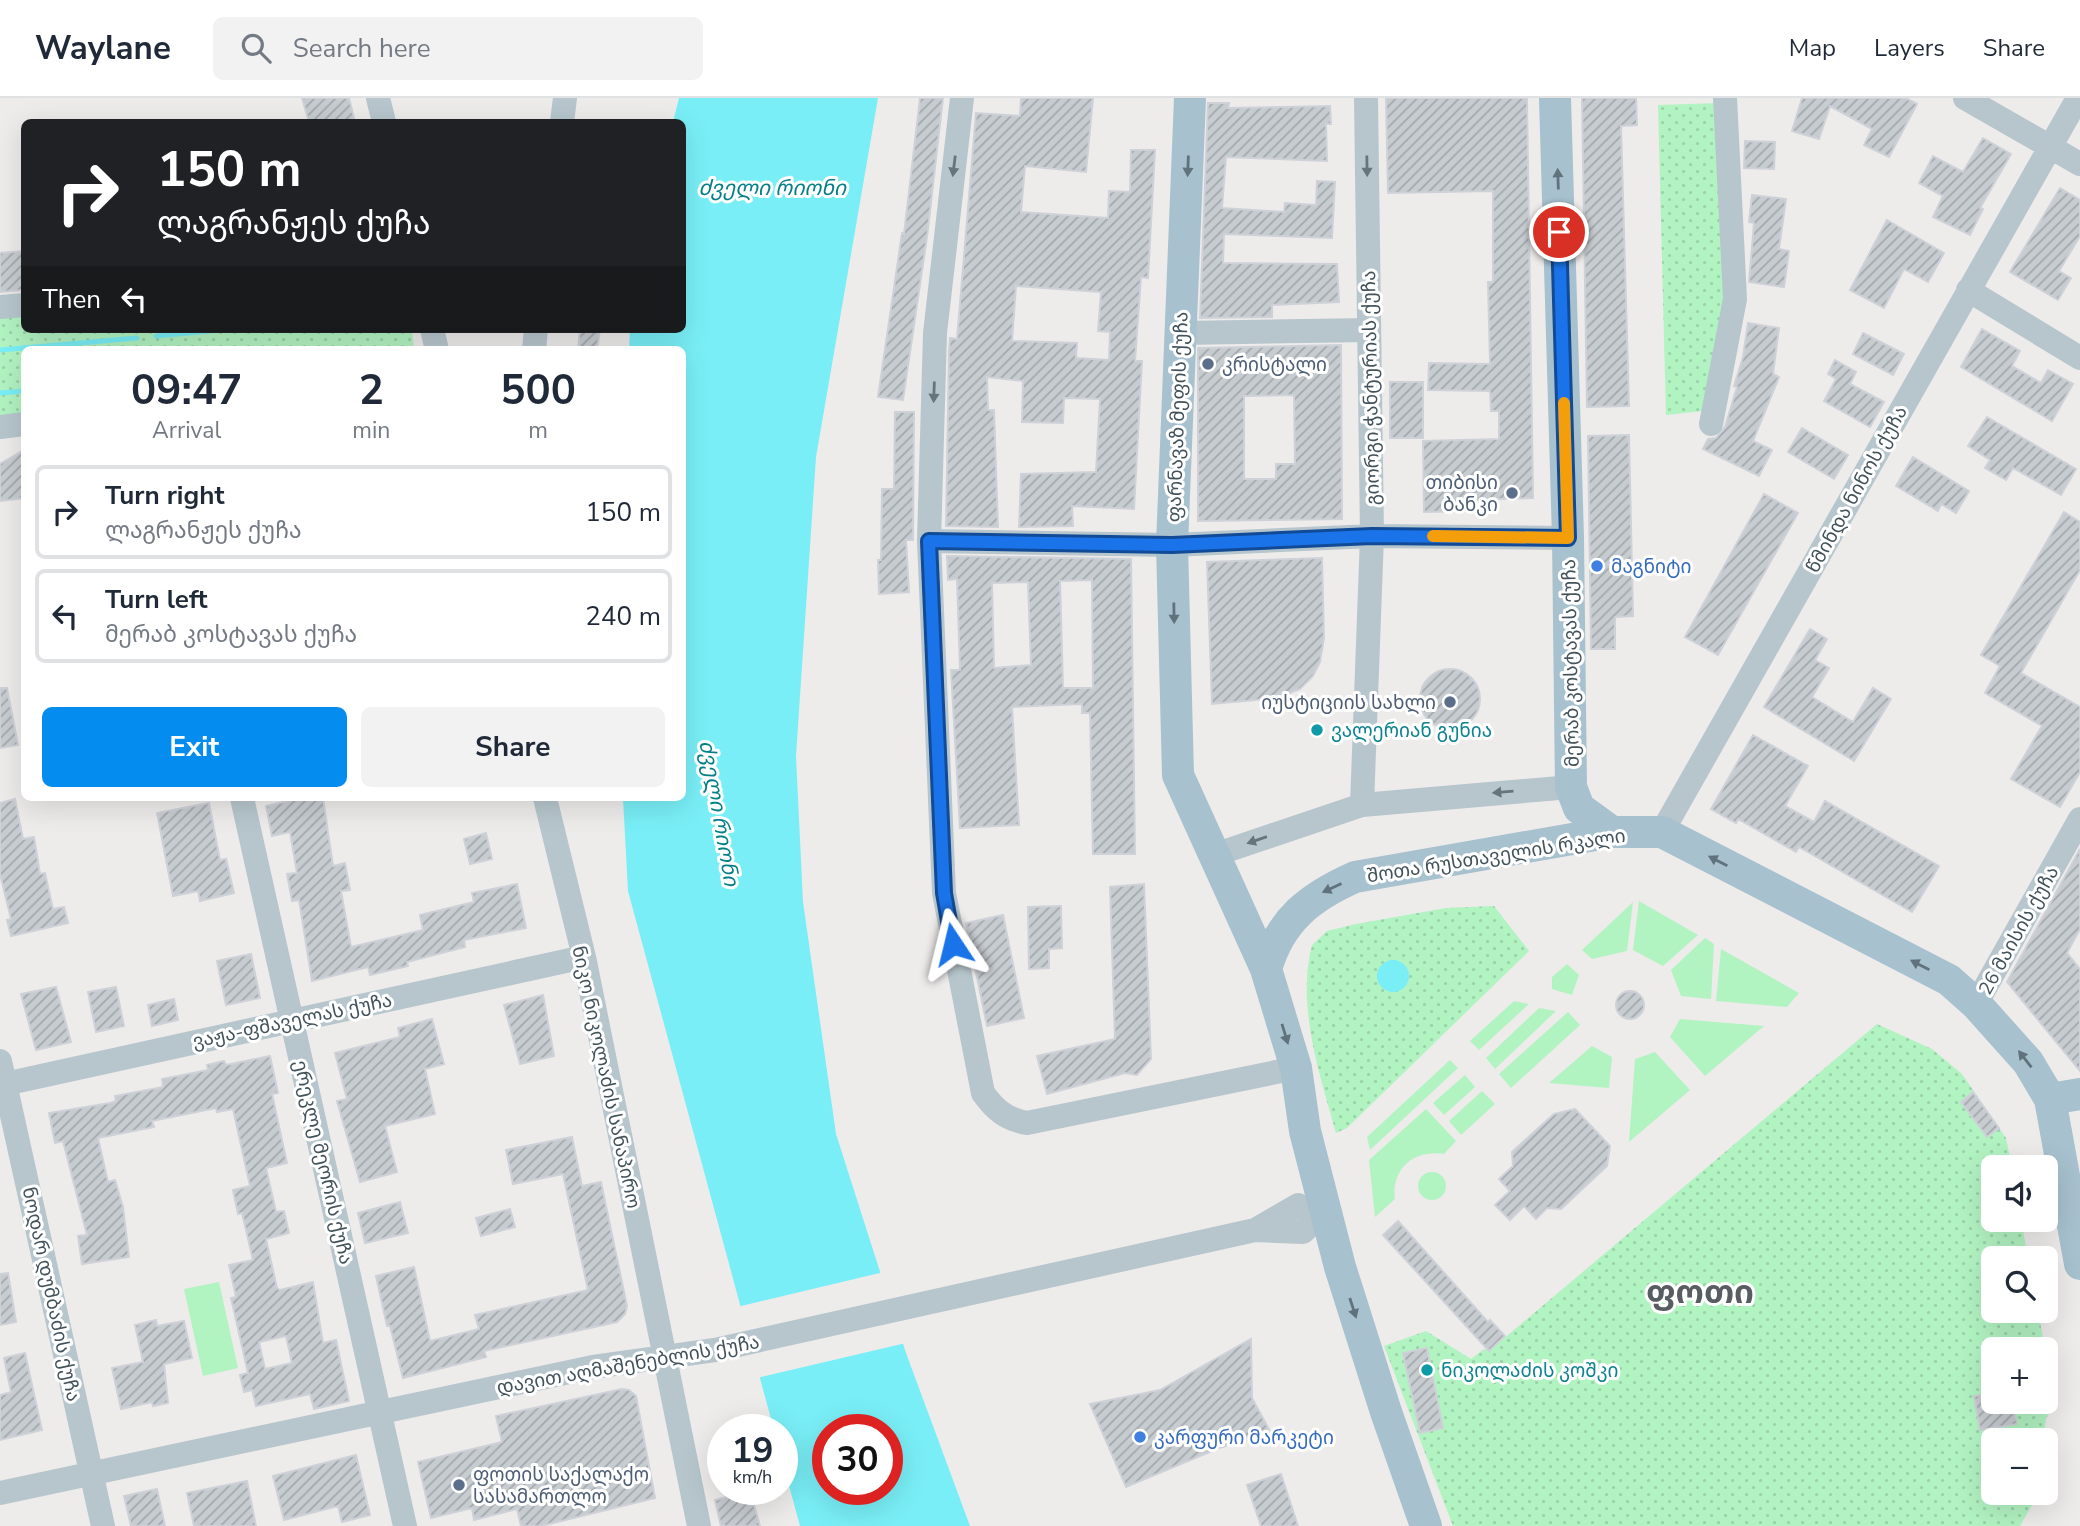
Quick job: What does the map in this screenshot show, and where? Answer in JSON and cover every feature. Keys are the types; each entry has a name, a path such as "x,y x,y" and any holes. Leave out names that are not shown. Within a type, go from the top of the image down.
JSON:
{"main road":[{"name":"ფარნავაზ მეფის ქუჩა","path":"1190,98 1172,545 1178,775 1265,969"},
{"name":"მერაბ კოსტავას ქუჩა","path":"1555,98 1568,538 1571,786 1579,808 1612,832"},
{"name":"შოთა რუსთაველის რკალი","path":"1265,969 1275,941 1291,917 1324,891 1355,877 1612,832 1662,832 1949,980 1976,1004 2028,1062 2065,1096 2080,1264"},
{"path":"1265,969 1296,1068 1305,1131 1340,1267 1385,1412 1426,1526"}],"street":[{"path":"378,98 383,119"},
{"path":"562,119 565,98"},
{"path":"962,98 936,333 929,541 944,893 983,1093 995,1110 1011,1120 1027,1123 1296,1068"},
{"name":"გიორგი ჭანტურიას ქუჩა","path":"1362,805 1372,536 1366,98"},
{"path":"1710,424 1735,299 1724,98"},
{"path":"1965,98 2080,164"},
{"name":"წმინდა ნინოს ქუჩა","path":"1662,832 2078,98"},
{"path":"1968,290 2080,358"},
{"path":"0,307 21,305"},
{"path":"1181,333 1369,330"},
{"path":"0,426 21,424"},
{"path":"929,541 1172,545 1372,536 1568,538"},
{"path":"1213,855 1362,805 1571,786"},
{"name":"ერეკლე მეორის ქუჩა","path":"243,801 405,1526"},
{"name":"ნიკო ნიკოლაძის სანაპირო","path":"546,801 584,957 699,1526"},
{"name":"26 მაისის ქუჩა","path":"1976,1004 2080,819"},
{"name":"ვაჟა-ფშაველას ქუჩა","path":"2,1077 292,1020 584,957"},
{"name":"ნოდარ დუმბაძის ქუჩა","path":"2,1077 103,1526"},
{"name":"დავით აღმაშენებლის ქუჩა","path":"0,1493 593,1367 715,1350 1290,1221 1310,1147"},
{"path":"1290,1221 1340,1267"}],"green space":[{"path":"1720,103 1730,300 1703,411 1666,415 1658,105"},
{"path":"21,308 21,333 412,333 414,346 21,346 21,420 0,422 0,311"},
{"path":"1639,901 1698,935 1663,966 1633,950"},
{"path":"1633,902 1627,951 1592,959 1582,950"},
{"path":"1494,906 1529,951 1347,1128 1336,1133 1317,1064 1308,1016 1308,968 1312,945 1327,931 1356,924 1446,908"},
{"path":"1705,938 1714,944 1711,999 1681,996 1671,970"},
{"path":"1721,949 1799,993 1787,1007 1716,1001"},
{"path":"1567,964 1579,975 1572,995 1552,989 1552,977"},
{"path":"1514,1001 1529,1004 1479,1050 1470,1041"},
{"path":"1539,1008 1556,1011 1495,1069 1486,1058"},
{"path":"1568,1012 1580,1025 1511,1088 1499,1074"},
{"path":"1680,1019 1764,1026 1705,1076 1670,1037"},
{"path":"1877,1024 1932,1049 1962,1074 2006,1138 2010,1155 1981,1155 1981,1232 2023,1232 2026,1246 1981,1246 1981,1323 2040,1323 2043,1337 1981,1337 1981,1414 2049,1414 2045,1428 1981,1428 1981,1505 2032,1505 2020,1526 1453,1526 1384,1346 1426,1331 1471,1359 1484,1349 1489,1351"},
{"path":"1592,1046 1612,1057 1609,1088 1549,1083"},
{"path":"1655,1052 1690,1090 1629,1142 1635,1059"},
{"path":"1450,1060 1458,1068 1370,1150 1367,1137"},
{"path":"1465,1075 1475,1087 1444,1115 1433,1103"},
{"path":"1482,1091 1495,1104 1461,1135 1449,1121"},
{"path":"1426,1109 1456,1141 1444,1154 1423,1155 1407,1163 1397,1179 1395,1199 1375,1217 1369,1160"},
{"path":"1432,1172 1442,1176 1446,1186 1442,1196 1432,1200 1422,1196 1418,1186 1422,1176"},
{"path":"219,1282 238,1368 203,1376 184,1289"}],"water":[{"name":"ძველი რიონი","path":"679,98 878,98 816,457 796,756 803,902 836,1134 906,1353 970,1526 800,1526 794,1505 798,1505 798,1414 770,1414 628,891 623,801 686,801 686,346 629,346 630,333 686,333 686,119 674,119"},
{"path":"1393,960 1404,965 1409,976 1404,987 1393,992 1382,987 1377,976 1382,965"}],"pier":[{"path":"884,1272 906,1343 757,1378 737,1307"}],"building":[{"path":"302,98 349,98 354,119 308,119"},
{"path":"920,98 943,98 927,237 903,400 878,397 902,233 904,234"},
{"path":"1021,98 1093,98 1086,172 1025,166 1021,212 1108,218 1109,191 1130,192 1131,150 1155,150 1148,278 1141,277 1135,361 1142,361 1134,509 1072,506 1073,526 1019,527 1021,474 1096,472 1100,399 1064,398 1063,423 1022,422 1023,381 987,377 988,410 994,410 998,527 946,526 949,350 950,338 957,339 976,113 1020,116","holes":["1016,286 1101,292 1098,331 1110,332 1109,360 1076,358 1077,343 1012,341"]},
{"path":"1386,98 1527,98 1533,498 1473,500 1474,511 1424,512 1423,441 1499,439 1499,411 1491,411 1490,391 1428,390 1429,363 1490,364 1488,282 1493,282 1493,191 1388,193"},
{"path":"1582,98 1636,98 1637,125 1621,126 1629,406 1587,407"},
{"path":"1802,98 1906,98 1917,104 1889,157 1864,145 1872,129 1830,106 1819,139 1792,131"},
{"path":"1208,103 1229,103 1228,108 1330,106 1331,124 1326,124 1327,161 1226,157 1222,208 1284,212 1285,203 1316,205 1317,181 1335,182 1332,238 1224,234 1223,263 1337,264 1339,302 1272,305 1272,317 1200,318"},
{"path":"1983,138 2011,154 1980,208 1983,209 1970,235 1933,217 1943,196 1919,183 1933,156 1963,172"},
{"path":"1745,141 1775,142 1774,169 1744,168"},
{"path":"2060,188 2080,200 2080,236 2059,271 2071,278 2058,300 2010,272"},
{"path":"1752,195 1786,199 1779,249 1789,251 1784,287 1749,282 1754,223 1749,222"},
{"path":"1887,220 1944,253 1928,282 1904,269 1884,308 1850,290"},
{"path":"21,251 21,290 0,292 0,253"},
{"path":"1748,323 1779,328 1773,374 1779,377 1753,441 1772,450 1759,476 1703,449 1708,439 1716,438 1725,427 1737,387 1734,386 1743,357"},
{"path":"1982,329 2020,351 2012,366 2041,383 2048,370 2073,384 2052,421 1961,367"},
{"path":"580,333 599,333 598,346 578,346"},
{"path":"1863,333 1904,354 1893,375 1853,354"},
{"path":"1341,345 1342,519 1198,521 1198,348","holes":["1294,395 1295,464 1276,464 1276,479 1244,479 1244,396"]},
{"path":"1835,360 1856,372 1850,384 1884,402 1870,427 1824,401 1836,379 1828,374"},
{"path":"1390,382 1423,382 1423,438 1390,438"},
{"path":"895,412 914,412 913,540 906,540 909,592 879,594 882,489 894,489"},
{"path":"1987,417 2076,469 2061,495 2013,468 2006,480 1985,468 1990,460 1968,446"},
{"path":"1802,428 1848,455 1834,479 1788,452"},
{"path":"1629,435 1633,616 1615,617 1615,649 1591,649 1588,436"},
{"path":"21,452 21,498 0,501 0,464"},
{"path":"1913,457 1969,491 1956,513 1941,504 1938,511 1896,486"},
{"path":"1764,494 1798,513 1718,655 1685,637"},
{"path":"2064,512 2080,522 2080,570 2021,673 2080,707 2080,772 2060,807 2011,779 2042,726 1985,693 2000,666 1981,655"},
{"path":"947,556 1131,559 1135,854 1093,854 1090,713 1082,713 1082,704 1012,707 1019,825 960,828 951,670 960,670 957,579 948,580","holes":["1092,580 1093,688 1063,688 1060,581","1028,582 1031,665 994,668 992,583"]},
{"path":"1322,558 1324,638 1320,662 1313,676 1300,689 1277,698 1212,704 1207,562"},
{"path":"1810,629 1827,639 1815,660 1829,668 1812,697 1853,722 1873,688 1891,699 1854,761 1764,707"},
{"name":"იუსტიციის სახლი","path":"1450,669 1471,678 1480,699 1471,720 1450,729 1429,720 1420,699 1429,678"},
{"path":"0,688 7,688 18,745 0,748"},
{"path":"1753,735 1808,766 1785,806 1814,822 1825,801 1939,866 1912,912 1799,847 1796,852 1738,819 1736,823 1711,809"},
{"path":"15,799 23,839 34,837 40,874 45,873 53,909 64,907 68,923 11,936 7,920 11,919 0,874 0,803"},
{"path":"288,801 323,801 333,866 345,863 350,890 341,891 351,947 423,930 420,915 474,902 472,893 517,884 526,928 464,940 465,947 407,962 408,966 370,975 368,967 312,981 299,900 292,901 287,874 297,873 290,832 272,836 266,806"},
{"path":"209,803 220,860 226,859 234,893 200,901 198,891 173,896 157,813"},
{"path":"486,833 492,859 470,864 464,839"},
{"path":"2080,849 2080,929 2067,953 2080,969 2080,1071 2007,982"},
{"path":"1144,884 1151,1059 1137,1075 1125,1073 1047,1094 1037,1056 1115,1039 1110,887"},
{"path":"1061,906 1062,948 1049,949 1049,968 1029,969 1028,907"},
{"path":"1003,915 1024,1018 987,1026 966,923"},
{"path":"251,954 260,998 226,1005 217,961"},
{"path":"56,987 71,1042 36,1050 21,994"},
{"path":"116,987 124,1026 96,1032 88,992"},
{"path":"1630,991 1640,995 1644,1005 1640,1015 1630,1019 1620,1015 1616,1005 1620,995"},
{"path":"543,995 554,1056 520,1064 504,1005"},
{"path":"174,999 178,1020 152,1026 148,1005"},
{"path":"432,1019 444,1064 425,1069 435,1114 385,1126 397,1172 360,1182 337,1101 347,1099 335,1053 400,1037 398,1028"},
{"path":"270,1056 278,1093 272,1094 287,1163 266,1168 276,1212 284,1211 289,1233 266,1239 277,1288 280,1290 313,1282 323,1343 336,1340 349,1401 314,1409 310,1394 256,1406 252,1390 244,1392 240,1375 248,1373 231,1298 236,1297 229,1265 253,1260 242,1213 238,1214 233,1190 250,1186 233,1109 217,1112 216,1108 152,1121 154,1127 98,1138 108,1182 115,1180 123,1207 129,1257 82,1264 78,1236 87,1235 63,1141 55,1143 49,1113 110,1103 116,1101 115,1096 163,1087 162,1079 208,1070 207,1065 224,1061 226,1065","holes":["286,1336 292,1363 265,1369 259,1342"]},
{"path":"1973,1092 1999,1128 1987,1137 1961,1102"},
{"path":"1575,1109 1610,1146 1607,1166 1561,1209 1547,1208 1536,1219 1524,1206 1510,1220 1495,1205 1510,1191 1499,1179 1513,1166 1512,1152 1554,1114"},
{"path":"572,1137 582,1186 601,1182 627,1306 625,1314 617,1322 484,1351 486,1357 403,1378 390,1326 387,1326 376,1276 414,1267 430,1341 479,1329 475,1315 588,1290 563,1174 513,1184 506,1150"},
{"path":"400,1202 408,1233 365,1243 358,1213"},
{"path":"510,1209 515,1227 481,1236 476,1218"},
{"path":"1398,1221 1488,1322 1490,1320 1505,1336 1489,1351 1383,1235"},
{"path":"8,1273 16,1322 0,1325 0,1274"},
{"path":"156,1320 157,1326 184,1321 192,1358 164,1364 168,1403 153,1406 152,1402 121,1409 112,1368 143,1362 135,1325"},
{"path":"1251,1339 1252,1398 1271,1433 1219,1448 1126,1487 1090,1404 1160,1390"},
{"path":"1427,1348 1443,1428 1420,1433 1403,1353"},
{"path":"25,1353 42,1430 0,1440 0,1395 11,1392 4,1358"},
{"path":"622,1389 629,1390 636,1396 655,1498 541,1526 521,1526 517,1509 474,1520 472,1508 431,1518 418,1462 502,1442 496,1416"},
{"path":"1981,1395 1981,1414 2015,1414 2017,1424 1980,1430 1974,1396"},
{"path":"356,1455 370,1515 342,1522 338,1506 284,1520 273,1476"},
{"path":"1281,1474 1298,1526 1261,1526 1247,1485"},
{"path":"247,1481 256,1526 194,1526 187,1493"},
{"path":"157,1489 165,1526 131,1526 124,1496"},
{"path":"716,1505 754,1505 760,1526 721,1526"}],"waterway":[{"path":"156,336 188,333"},
{"path":"46,346 137,338"},
{"path":"0,350 21,348"},
{"path":"0,393 21,391"}],"slow traffic":[{"path":"1433,536 1568,538 1564,403"}],"place":[{"name":"კრისტალი","path":"1208,364"},
{"name":"თიბისი ბანკი","path":"1512,493"},
{"name":"მაგნიტი","path":"1597,566"},
{"name":"იუსტიციის სახლი","path":"1450,702"},
{"name":"ვალერიან გუნია","path":"1317,730"},
{"name":"ნიკოლაძის კოშკი","path":"1427,1370"},
{"name":"კარფური მარკეტი","path":"1140,1437"},
{"name":"ფოთის საქალაქო სასამართლო","path":"459,1485"}],"district":[{"name":"ფოთი","path":"1700,1291"}],"route":[{"path":"953,944 944,893 929,541 1172,545 1372,536 1568,538 1559,232"}]}
